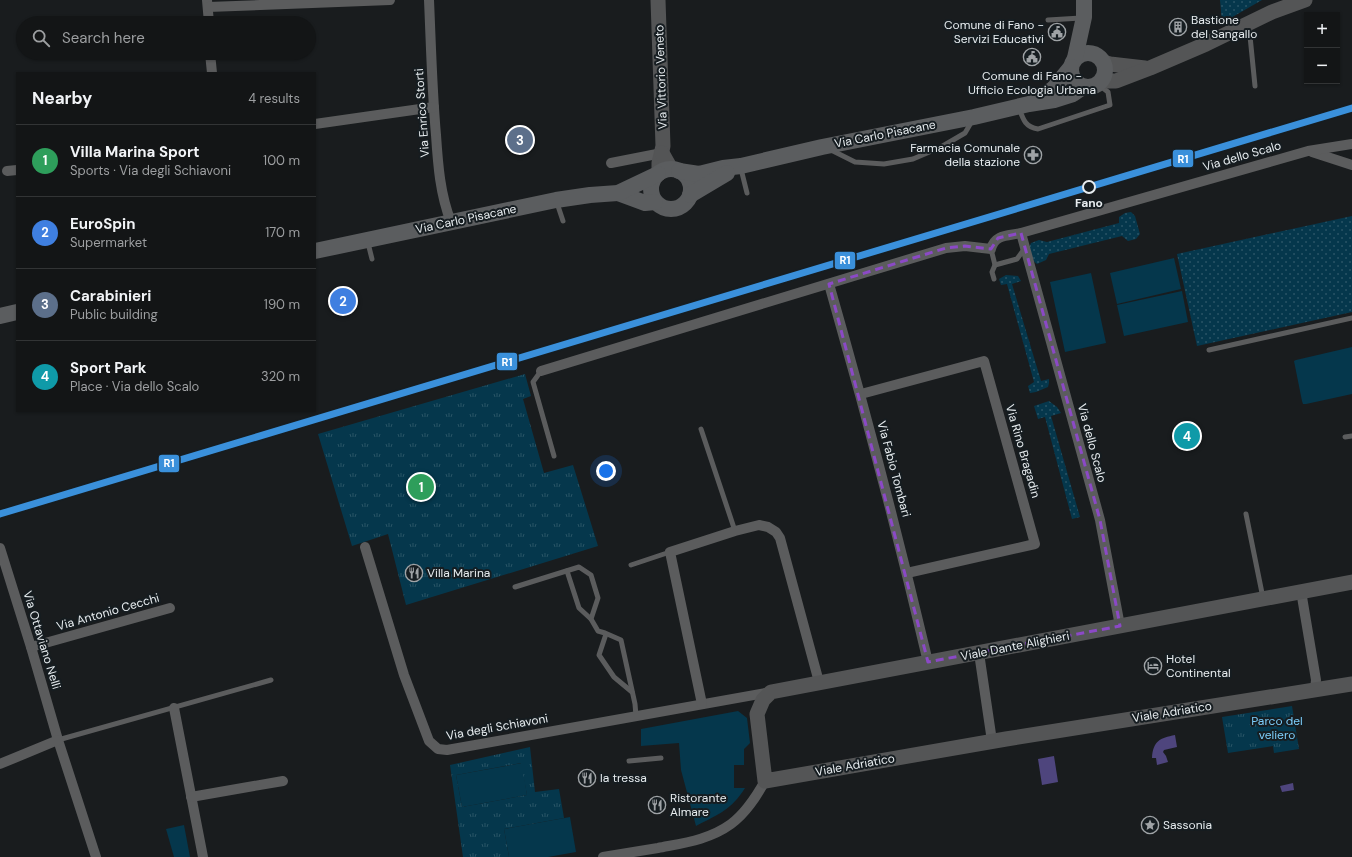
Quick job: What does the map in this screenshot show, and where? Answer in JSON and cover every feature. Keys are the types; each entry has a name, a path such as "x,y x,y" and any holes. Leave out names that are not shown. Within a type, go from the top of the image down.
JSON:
{"main road":[{"path":"1084,0 1084,17 1073,62 1072,77 1074,81 1094,84 1105,72 1084,17"},
{"path":"1024,105 1053,89 1073,62 1084,53 1088,53 1100,59"},
{"name":"Via Carlo Pisacane","path":"316,251 556,200 590,194 618,193 667,172 699,174 723,168 741,166 822,146 1054,100 1073,94 1094,84"},
{"name":"Via Carlo Pisacane","path":"618,193 645,203 655,202 663,208 674,209 684,204 690,195 724,174 741,166"},
{"path":"655,202 651,190 654,178 667,172 688,178 690,183 690,195"},
{"path":"0,316 16,312"}],"street":[{"path":"209,16 208,4 390,0"},
{"name":"Via Enrico Storti","path":"428,0 440,182 446,211 451,222"},
{"name":"Via Vittorio Veneto","path":"658,0 662,153"},
{"path":"1094,84 1116,80 1150,68 1206,44 1248,23 1305,0"},
{"path":"1100,59 1126,66 1150,68"},
{"path":"211,60 212,72"},
{"path":"316,124 434,107"},
{"name":"Via dello Scalo","path":"991,249 993,242 998,238 1021,233 1308,151 1352,144"},
{"path":"1308,151 1352,165"},
{"path":"612,163 662,153 667,172"},
{"path":"1352,154 1352,159"},
{"name":"Via dello Scalo","path":"1021,233 1100,520 1120,626"},
{"path":"541,371 946,248 965,246 991,249"},
{"name":"Via Fabio Tombari","path":"829,284 861,394 907,573 928,662"},
{"name":"Via Rino Bragadin","path":"861,394 984,361 1035,544 907,573"},
{"path":"702,704 670,552 734,531 759,525 768,527 776,532 780,538 819,682"},
{"name":"Via degli Schiavoni","path":"365,547 409,689 429,741 441,750 771,692"},
{"name":"Via Ottaviano Nelli","path":"0,548 58,740 96,857"},
{"name":"Viale Dante Alighieri","path":"771,692 1352,582"},
{"path":"1301,592 1316,680 1315,689"},
{"name":"Via Antonio Cecchi","path":"31,647 170,608"},
{"path":"979,653 992,741"},
{"name":"Viale Adriatico","path":"764,781 992,741 1352,684"},
{"path":"603,857 694,841 720,831 731,824 748,807 757,795 764,781 757,714 763,700 771,692"},
{"path":"174,708 203,857"},
{"path":"0,764 58,740"},
{"path":"191,797 283,781"}],"lane":[{"path":"1048,20 1084,17"},
{"path":"1248,23 1256,86"},
{"path":"1024,105 1025,123 1030,127 1038,129 1110,105 1108,92 1094,84"},
{"path":"822,146 855,162 884,164 913,159 941,147 965,133 974,117"},
{"path":"741,166 747,193"},
{"path":"556,200 563,221"},
{"path":"367,240 372,259"},
{"path":"995,265 1017,259 1025,248"},
{"path":"991,249 995,265 992,272 994,279"},
{"path":"1209,350 1352,318"},
{"path":"541,371 533,382 554,456"},
{"path":"701,429 734,531"},
{"path":"1345,437 1352,436"},
{"path":"1246,514 1263,599"},
{"path":"631,565 670,552"},
{"path":"516,587 579,567 591,575 598,598 591,619"},
{"path":"567,571 579,608 591,619 598,631 621,640 636,716"},
{"path":"606,634 600,655 614,677 632,692"},
{"path":"58,740 272,680"},
{"path":"629,761 661,758"}],"highlighted area":[{"path":"1021,233 1100,520 1120,626 928,662 829,284 946,248 965,246 991,249 998,238"}],"green space":[{"path":"1220,0 1262,0 1222,23"},
{"path":"1131,212 1135,216 1140,234 1136,239 1128,241 1122,236 1049,254 1046,260 1037,264 1032,260 1028,250 1031,243 1039,240 1047,242 1119,223 1119,217 1125,213"},
{"path":"1352,216 1352,312 1197,346 1177,254"},
{"path":"1174,258 1181,289 1117,304 1110,273"},
{"path":"1091,273 1106,343 1065,352 1050,282"},
{"path":"1006,275 1018,276 1021,281 1012,284 1041,381 1049,379 1048,387 1036,392 1030,393 1028,386 1034,382 1007,284 1001,285 999,279"},
{"path":"1182,291 1188,322 1124,336 1117,305"},
{"path":"1352,347 1352,394 1303,404 1294,361"},
{"path":"525,374 531,396 523,399 544,473 573,465 598,546 406,605 388,534 352,546 318,434"},
{"path":"1049,401 1057,407 1061,413 1051,416 1080,517 1072,519 1045,417 1038,419 1034,406"},
{"name":"Parco del veliero","path":"1292,706 1299,749 1274,753 1273,746 1228,753 1222,717"},
{"path":"738,711 747,718 750,743 744,749 744,765 734,765 734,788 745,788 735,802 724,811 696,826 681,770 679,743 641,746 641,729"},
{"path":"530,747 535,792 559,789 564,818 504,829 509,857 463,857 450,765","holes":["521,763 527,795 462,807 456,775"]},
{"path":"522,763 527,795 462,807 456,775"},
{"path":"570,817 576,852 548,857 509,857 504,829"},
{"path":"184,825 190,857 174,857 166,829"}],"shaded area":[{"path":"1175,735 1177,747 1164,750 1163,752 1168,762 1157,765 1156,758 1152,758 1156,744 1165,737"},
{"path":"1054,756 1058,782 1042,785 1038,759"},
{"path":"1293,783 1294,790 1282,792 1280,786"}],"transit line":[{"name":"R1","path":"0,514 1352,108"}],"place":[{"name":"Bastione del Sangallo","path":"1178,27"},
{"name":"Comune di Fano - Servizi Educativi","path":"1057,32"},
{"name":"Comune di Fano - Ufficio Ecologia Urbana","path":"1032,57"},
{"name":"Carabinieri","path":"520,140"},
{"name":"Farmacia Comunale della stazione","path":"1033,155"},
{"name":"Fano","path":"1089,187"},
{"name":"EuroSpin","path":"343,301"},
{"name":"Sport Park","path":"1187,436"},
{"name":"Villa Marina Sport","path":"421,487"},
{"name":"Villa Marina","path":"414,573"},
{"name":"Hotel Continental","path":"1153,666"},
{"name":"la tressa","path":"587,778"},
{"name":"Ristorante Almare","path":"657,805"},
{"name":"Sassonia","path":"1150,825"}]}
